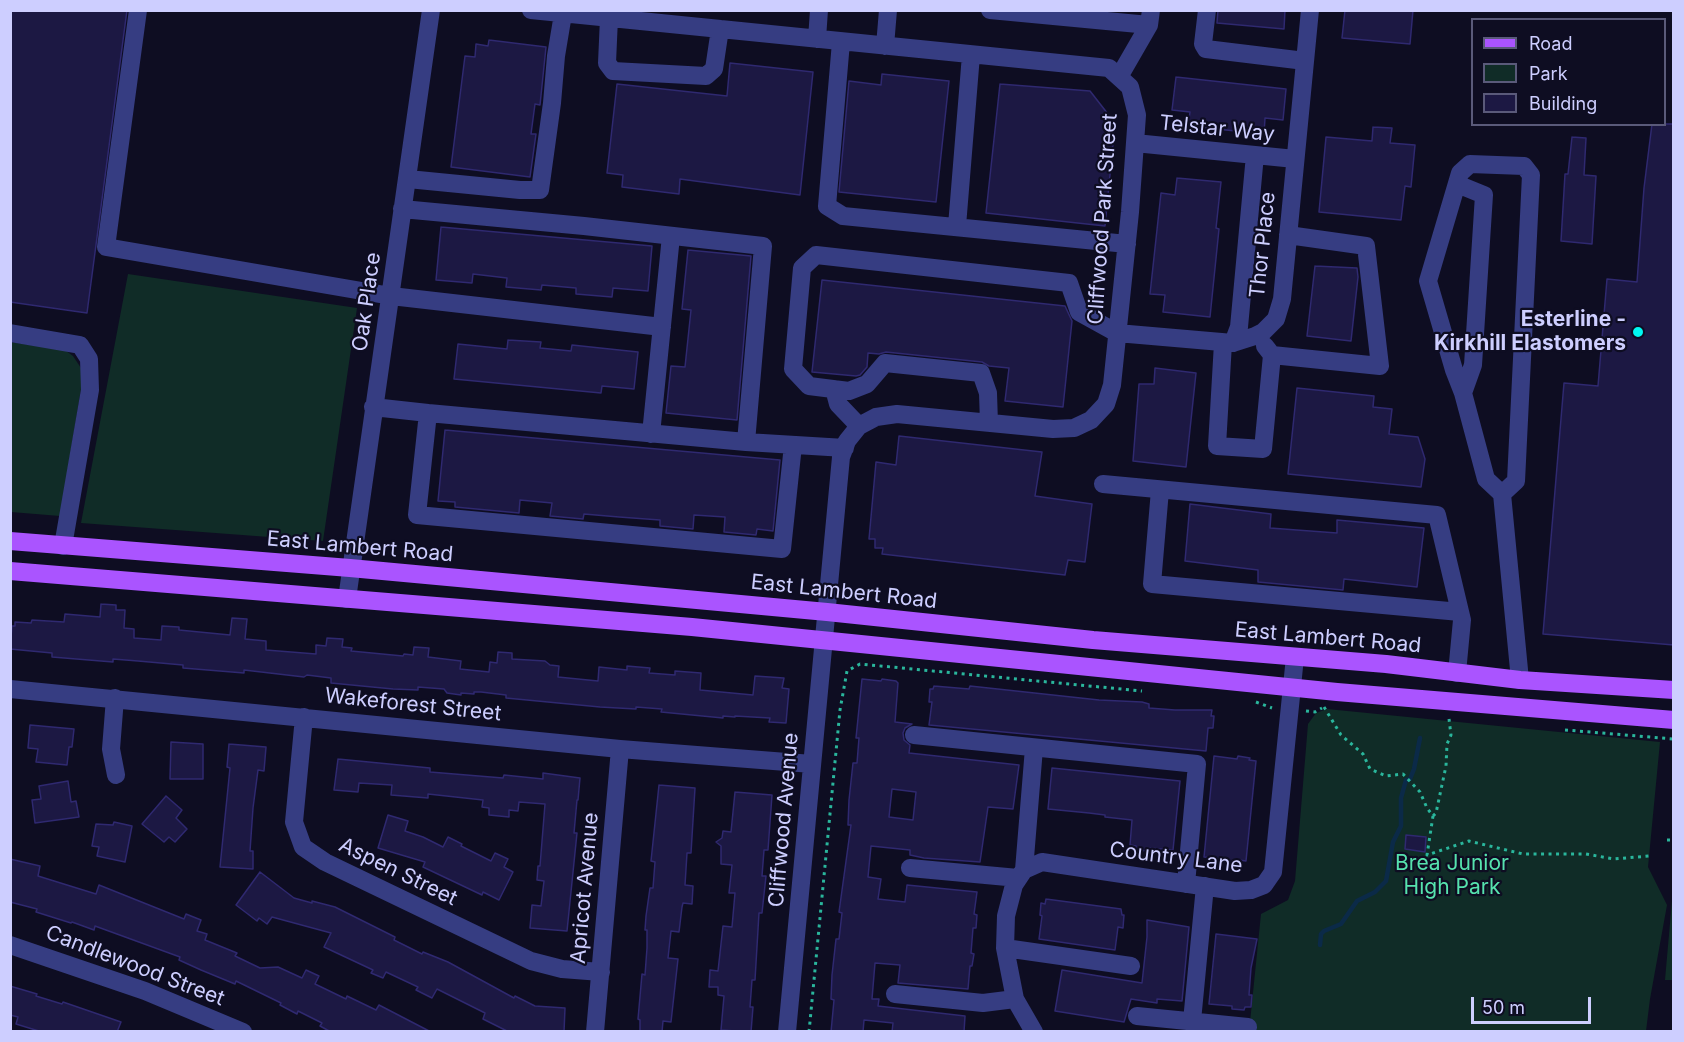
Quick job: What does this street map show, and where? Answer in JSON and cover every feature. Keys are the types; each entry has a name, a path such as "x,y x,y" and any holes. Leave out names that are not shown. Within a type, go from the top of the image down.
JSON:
{"main road":[{"name":"East Lambert Road","path":"10,541 351,568 1520,680 1674,690"},
{"path":"10,571 692,627 1292,687 1674,720"},
{"path":"1518,708 1520,680"}],"street":[{"path":"138,10 105,247 391,296 662,327"},
{"name":"Oak Place","path":"347,599 431,10"},
{"path":"531,10 617,16 720,30 1109,68 1119,77 1150,18 990,10"},
{"path":"817,39 819,10"},
{"path":"885,46 888,10"},
{"path":"1207,10 1203,44 1206,49 1305,61"},
{"name":"Thor Place","path":"1117,333 1228,343 1256,336 1276,319 1282,300 1310,10"},
{"path":"408,179 540,190 563,14"},
{"path":"617,16 607,63 613,71 706,76 714,69 720,30"},
{"path":"841,42 827,206 843,216 1127,244"},
{"path":"957,226 971,55"},
{"name":"Cliffwood Park Street","path":"859,426 876,417 897,414 1053,429 1074,428 1091,420 1106,404 1112,385 1127,244 1137,116 1131,87 1119,77"},
{"name":"Telstar Way","path":"1135,143 1295,159"},
{"path":"1255,155 1241,314 1239,327 1228,343 1217,446 1263,449 1272,355"},
{"path":"1502,494 1516,481 1531,175 1524,166 1470,164 1460,173 1428,281 1463,393 1486,479 1502,494 1520,680"},
{"path":"1457,184 1484,195 1473,365 1463,393"},
{"path":"402,209 763,246 746,442"},
{"path":"1256,336 1272,355 1380,366 1366,246 1288,235"},
{"path":"651,434 670,236"},
{"path":"989,423 988,393 981,373 885,363 867,384 849,391 809,386 794,369 802,268 816,255 1069,283 1079,312 1117,333"},
{"path":"10,333 80,345 89,359 90,390 63,546"},
{"path":"827,612 842,457 847,441 859,426 838,404 834,389"},
{"path":"374,407 651,434 845,448"},
{"path":"428,413 417,515 782,549 793,445"},
{"path":"1103,484 1437,515 1462,620 1457,673"},
{"path":"1160,490 1152,584 1460,612"},
{"name":"Cliffwood Avenue","path":"787,1032 827,612"},
{"name":"Country Lane","path":"910,868 1021,874 1042,862 1235,891 1251,890 1264,885 1273,872 1295,657"},
{"name":"Wakeforest Street","path":"10,689 620,749 812,764"},
{"path":"115,698 111,749 117,775"},
{"name":"Aspen Street","path":"304,717 294,822 303,847 325,862 531,961 562,969 601,972"},
{"path":"915,735 1197,764 1186,884"},
{"path":"1034,748 1021,874 1014,885 1006,916 1005,948 1015,999 1034,1032"},
{"name":"Apricot Avenue","path":"595,1032 620,749"},
{"path":"1192,1021 1205,886"},
{"name":"Candlewood Street","path":"10,945 145,991 243,1032"},
{"path":"1005,948 1131,966"},
{"path":"895,994 983,1003 1015,999"},
{"path":"1137,1016 1248,1027"}],"path":[{"path":"1324,707 1341,735 1363,754 1370,769 1386,776 1403,774 1420,792 1433,816"},
{"path":"1449,719 1451,735 1447,744 1446,766 1436,813 1433,816 1427,855 1469,841 1523,854 1586,854 1614,859 1649,856"},
{"path":"1667,840 1674,840"}],"green space":[{"path":"128,274 357,308 323,541 81,523"},
{"path":"10,342 65,350 73,356 81,368 83,377 60,516 11,512"},
{"name":"Brea Junior High Park","path":"1327,709 1660,742 1648,867 1667,905 1646,1031 1249,1032 1261,914 1288,900 1295,881 1308,724 1316,713"},
{"path":"1673,889 1673,980 1665,980"}],"building":[{"path":"10,10 127,10 87,313 10,302"},
{"path":"1218,10 1285,10 1284,29 1217,23"},
{"path":"1345,10 1413,10 1410,44 1342,38"},
{"path":"489,40 546,47 540,105 535,104 531,134 536,134 530,177 451,167 465,56 475,57 476,44 488,46"},
{"path":"730,63 813,72 800,195 680,179 679,194 622,187 623,175 607,173 617,84 727,96"},
{"path":"882,74 949,81 936,202 839,192 849,81 881,85"},
{"path":"1176,77 1286,89 1283,120 1265,118 1264,134 1188,126 1190,112 1172,110"},
{"path":"1000,84 1090,91 1115,123 1105,226 986,213"},
{"name":"Esterline - Kirkhill Elastomers","path":"1674,124 1674,645 1543,634 1564,383 1598,386 1607,279 1637,282 1644,188 1652,126"},
{"path":"1373,127 1392,128 1390,143 1415,145 1411,187 1405,186 1401,220 1319,212 1326,137 1372,141"},
{"path":"1572,137 1586,138 1584,175 1596,176 1592,244 1561,241 1565,174 1568,174"},
{"path":"1177,178 1221,182 1216,228 1219,229 1210,317 1163,312 1165,295 1150,294 1161,193 1175,195"},
{"path":"441,227 652,246 648,291 613,288 612,297 576,294 576,288 542,285 541,290 506,287 507,278 473,274 472,283 436,280"},
{"path":"688,250 751,256 737,420 666,413 671,366 685,367 691,310 682,309"},
{"path":"1315,266 1357,268 1351,341 1307,336"},
{"path":"822,280 1065,306 1072,321 1063,407 1005,401 1009,368 989,366 982,362 886,352 868,353 867,367 860,375 812,372"},
{"path":"508,340 541,342 540,348 571,351 572,345 638,352 634,389 602,386 601,393 454,379 458,344 507,349"},
{"path":"1155,368 1196,373 1186,467 1133,461 1139,384 1154,384"},
{"path":"1297,388 1374,396 1373,407 1392,409 1389,434 1418,437 1425,459 1421,487 1288,474"},
{"path":"445,430 780,460 773,531 757,529 756,535 724,532 725,517 694,515 693,529 660,526 660,520 584,514 583,519 550,516 552,503 520,500 519,513 455,507 455,502 438,501"},
{"path":"899,436 1042,452 1035,496 1092,504 1085,562 1068,560 1065,575 882,554 883,548 875,548 875,539 869,539 876,462 896,465"},
{"path":"1190,504 1271,514 1270,528 1337,533 1337,520 1424,528 1417,587 1344,579 1343,590 1258,582 1258,570 1185,561"},
{"path":"101,604 116,605 116,610 125,610 124,628 134,629 134,638 161,640 162,626 230,635 232,618 247,619 245,639 266,641 266,650 316,654 316,645 326,646 327,638 343,639 342,647 352,648 351,651 403,656 404,654 413,655 414,647 429,648 428,657 461,661 460,669 489,672 490,662 497,663 498,652 512,653 512,659 545,661 550,665 559,666 558,677 598,681 599,667 627,670 627,666 650,668 649,673 675,675 675,671 701,673 700,690 753,695 755,676 784,678 782,688 789,689 786,723 769,722 770,718 723,716 723,718 661,712 662,709 600,707 506,698 506,695 481,692 461,693 461,695 447,693 444,689 418,687 418,690 393,689 331,683 331,678 307,675 304,677 244,670 244,673 183,668 183,665 138,661 113,659 113,662 52,657 52,653 10,649 12,626 15,626 15,622 31,623 32,620 64,622 65,614 100,617"},
{"path":"862,679 896,681 898,683 895,722 912,724 905,728 903,733 904,740 910,745 909,753 1019,765 1013,809 988,807 980,862 924,858 910,855 910,850 871,846 868,877 881,879 878,899 905,902 907,885 977,892 974,914 977,915 976,928 973,928 971,953 974,954 972,966 970,966 968,989 898,983 900,965 875,963 872,999 879,999 878,1006 965,1016 964,1032 892,1032 893,1023 864,1020 863,1032 831,1032 834,1000 831,999 832,975 836,939 839,939 842,913 839,912 851,825 848,825 849,800 853,763 857,763 859,738 856,738","holes":["892,789 916,792 913,820 889,817"]},
{"path":"934,686 969,689 970,686 1099,700 1142,702 1149,704 1149,708 1212,710 1213,728 1208,728 1206,751 929,725 932,702 929,702 930,689"},
{"path":"30,725 74,729 67,765 36,762 38,749 28,748"},
{"path":"171,742 203,744 203,779 170,779"},
{"path":"229,744 266,747 264,771 258,770 253,808 250,851 253,851 253,869 220,867 230,768 227,767"},
{"path":"1214,756 1237,759 1238,756 1256,761 1246,861 1239,860 1239,863 1227,862 1227,859 1204,857"},
{"path":"338,759 430,768 430,772 503,778 504,775 543,779 543,773 580,778 567,931 530,928 532,905 541,906 544,881 537,880 545,804 519,802 518,811 509,810 509,817 489,815 489,808 482,807 483,800 428,794 428,798 391,795 392,785 359,783 358,792 334,790"},
{"path":"1052,768 1180,781 1173,850 1148,848 1148,851 1136,850 1136,846 1130,845 1132,820 1048,809"},
{"path":"68,781 71,802 76,801 79,817 35,823 32,800 41,799 39,786"},
{"path":"659,785 695,788 691,853 687,853 685,885 693,886 692,904 683,903 679,932 671,931 668,958 678,959 671,1022 663,1021 662,1032 640,1032 640,1020 638,1019 642,974 645,975 646,916 650,888 653,888 655,862 651,861"},
{"path":"735,792 772,795 768,850 764,850 762,876 766,876 762,913 759,913 755,980 752,980 751,1032 721,1030 724,996 718,995 718,987 709,987 710,970 718,971 723,926 732,927 735,893 729,893 732,865 721,864 721,846 716,842 722,838 723,831 731,832"},
{"path":"166,796 182,810 176,818 187,829 175,842 169,837 164,842 142,824"},
{"path":"388,815 408,821 405,831 443,847 448,837 491,861 495,853 508,859 504,867 513,872 499,900 483,892 482,895 423,867 425,862 378,848"},
{"path":"114,822 132,826 125,862 97,856 99,847 92,846 96,824 113,825"},
{"path":"1406,835 1426,837 1425,852 1405,849"},
{"path":"10,859 40,866 38,876 96,894 99,885 184,919 186,914 201,920 197,931 207,934 205,940 237,953 235,956 260,968 278,967 302,978 306,970 319,976 315,984 376,1010 379,1005 431,1032 331,1032 320,1026 322,1023 298,1011 297,1014 280,1005 281,1003 236,981 235,984 179,960 180,957 95,926 94,930 36,912 37,909 10,902"},
{"path":"260,872 294,898 335,907 395,937 394,940 422,954 423,952 448,962 514,998 515,996 535,1006 565,1008 564,1032 509,1032 483,1019 485,1013 437,989 432,998 416,990 418,987 386,972 383,978 371,973 373,970 324,947 331,933 272,917 267,924 259,918 257,921 236,905"},
{"path":"1046,899 1121,909 1124,915 1123,928 1118,927 1115,950 1039,939 1041,903 1045,904"},
{"path":"1147,920 1189,927 1182,1001 1157,999 1157,1003 1131,999 1124,1022 1055,1011 1062,970 1142,983"},
{"path":"1216,934 1257,939 1251,968 1249,995 1252,995 1251,1007 1245,1007 1244,1010 1232,1009 1232,1006 1209,1004"},
{"path":"10,986 121,1022 117,1032 42,1032 16,1024 18,1017 10,1015"}],"waterway":[{"path":"1320,945 1321,934 1324,931 1341,924 1357,901 1375,892 1386,881 1393,842 1401,826 1401,798 1406,780 1410,779 1414,769 1420,738"}],"place":[{"name":"Esterline - Kirkhill Elastomers","path":"1638,332"}]}
